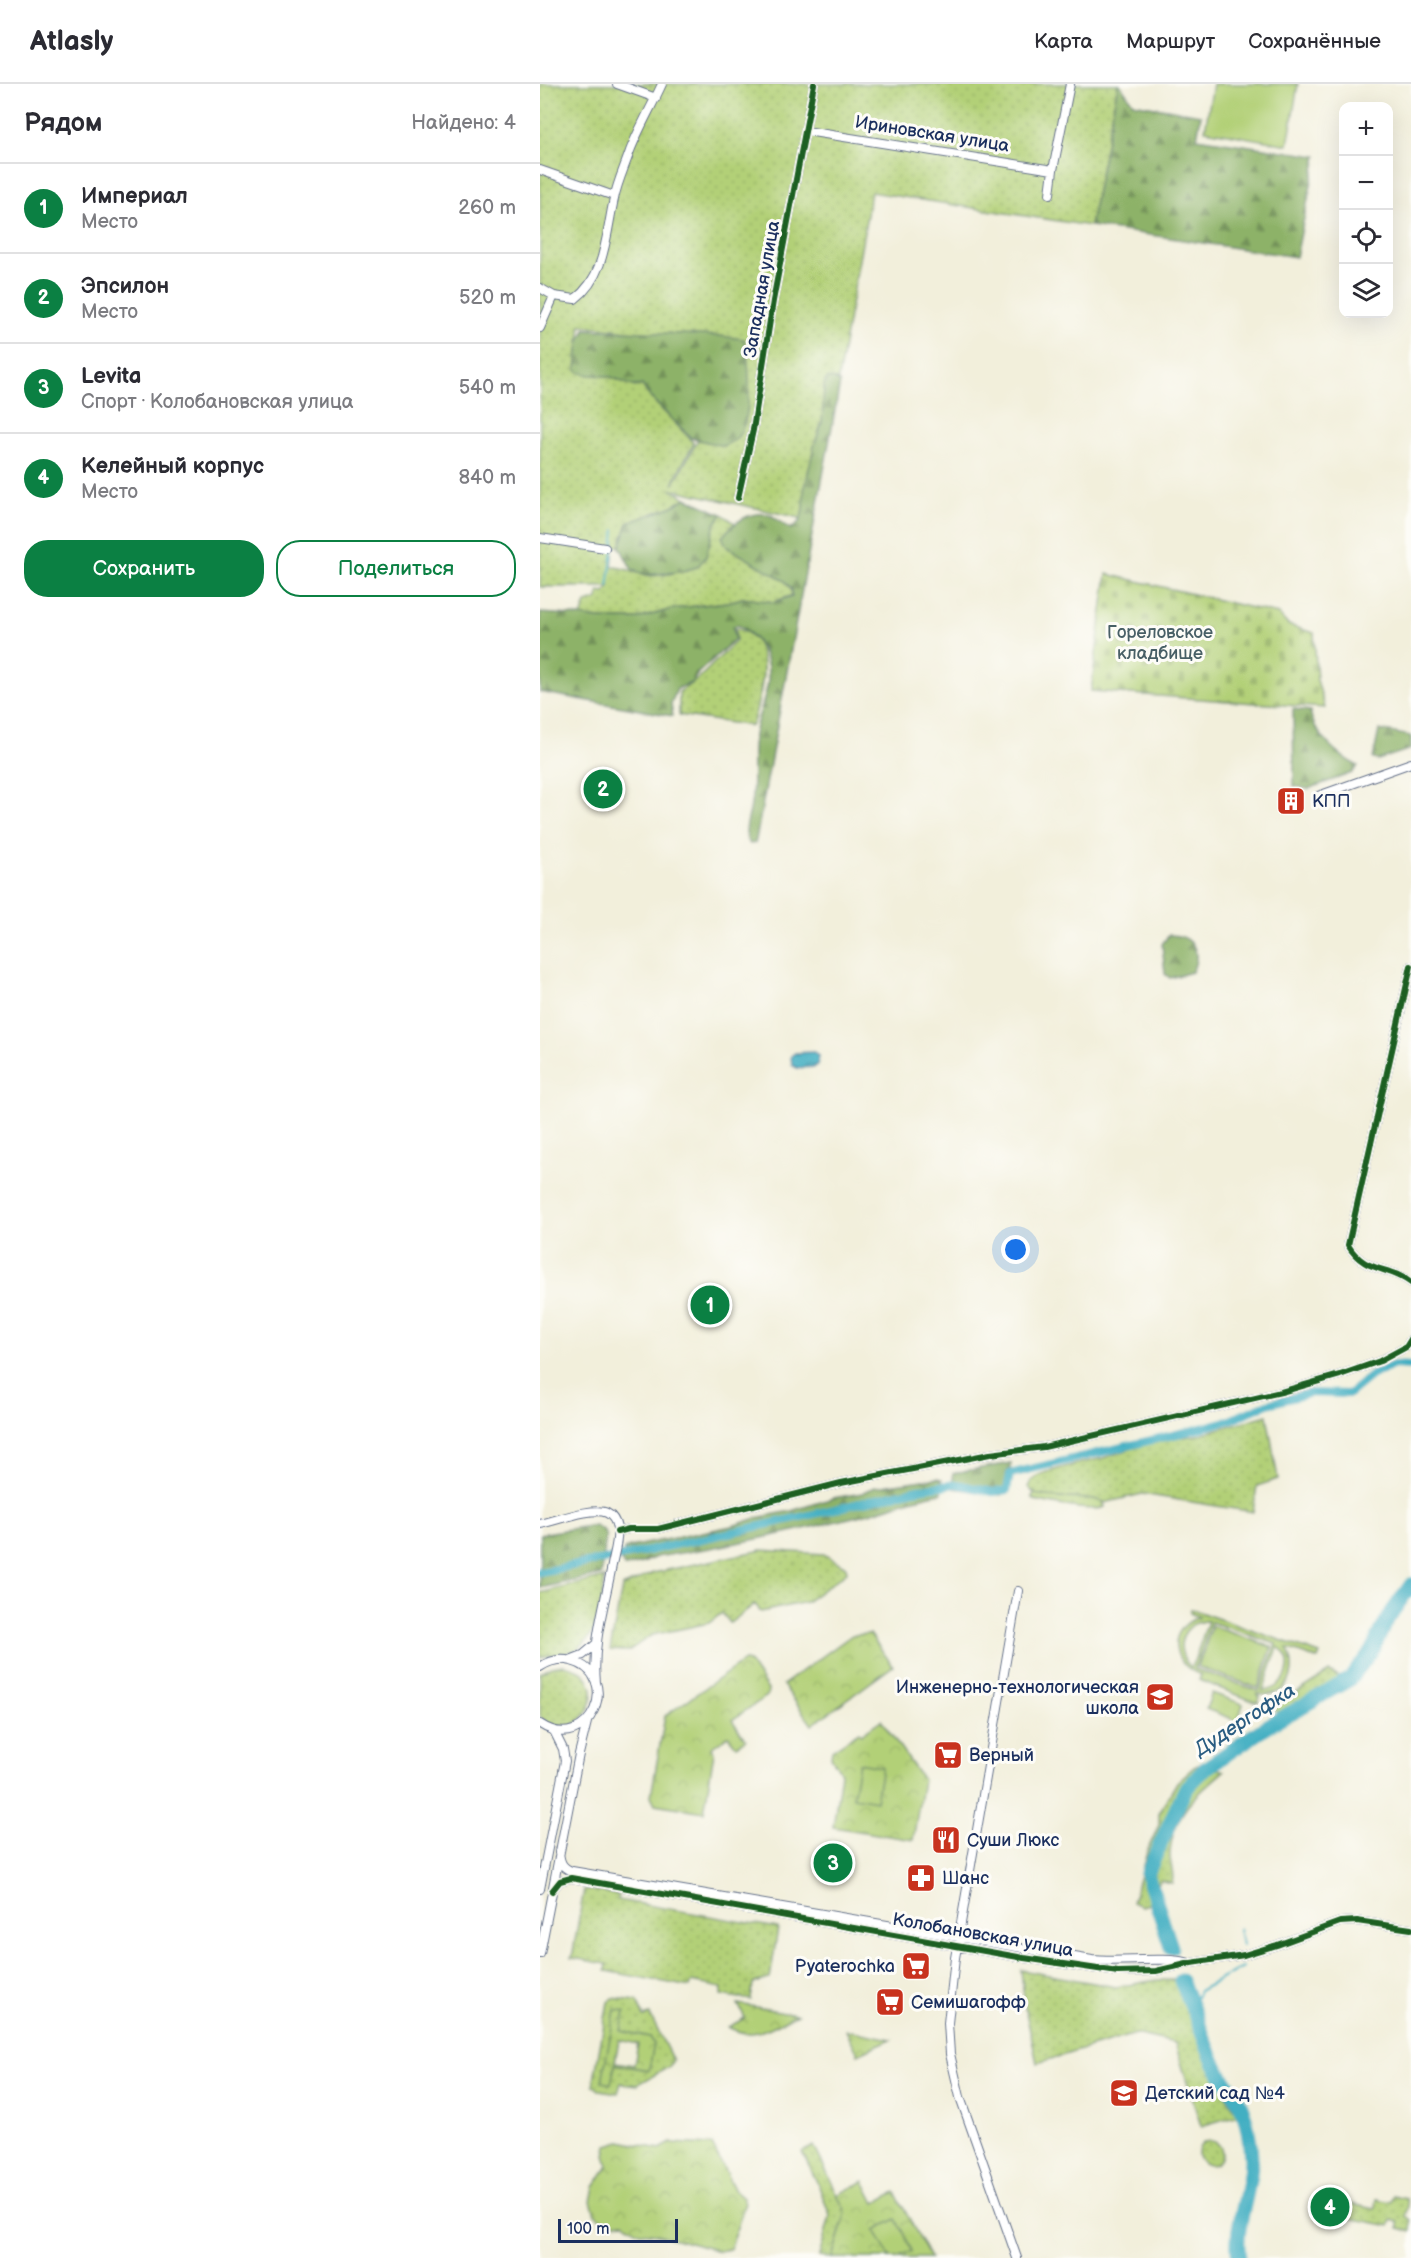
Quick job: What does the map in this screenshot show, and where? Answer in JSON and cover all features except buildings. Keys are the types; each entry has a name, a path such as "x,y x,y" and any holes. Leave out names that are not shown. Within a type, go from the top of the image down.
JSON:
{"street":[{"path":"617,84 656,98"},
{"path":"540,288 554,296 575,299 590,282 606,249 614,196 631,149 662,84"},
{"name":"Западная улица","path":"738,498 753,430 773,301 814,84"},
{"path":"1050,194 1070,84"},
{"name":"Ириновская улица","path":"806,131 1053,170"},
{"path":"540,170 614,196"},
{"path":"540,327 554,296"},
{"path":"540,538 605,548"},
{"path":"1318,796 1411,763"},
{"path":"1411,966 1348,1245 1360,1261 1374,1269 1403,1277 1411,1283"},
{"path":"617,1532 629,1529 658,1529 841,1483 990,1454 1044,1447 1281,1392 1340,1376 1380,1361 1406,1347 1411,1340"},
{"path":"540,1524 592,1511 603,1512 612,1517 617,1532 596,1644 594,1664 597,1704 587,1722 540,1954"},
{"path":"1017,2258 953,2072 949,2047 949,2012 958,1941 1018,1591"},
{"path":"540,1667 556,1660 570,1660 583,1655 596,1644"},
{"path":"570,1660 588,1671 596,1683"},
{"path":"540,1724 554,1731 575,1729 587,1722"},
{"path":"540,1889 565,1761 563,1749 554,1731"},
{"name":"Колобановская улица","path":"559,1852 562,1864 566,1869 572,1871 958,1941"},
{"name":"Колобановская улица","path":"552,1891 560,1881 571,1878 958,1941 1092,1960 1126,1962 1176,1959 1191,1963 1258,1952 1340,1922 1357,1921 1411,1929"}],"green space":[{"path":"540,84 1118,84 1090,226 871,192 813,521 671,489 686,498 673,506 628,523 620,547 614,545 612,567 657,576 697,567 715,524 722,514 735,523 731,526 732,550 777,574 790,588 792,595 774,602 743,598 672,609 637,619 599,619 581,617 586,603 598,599 599,592 605,593 609,587 540,587","holes":["581,325 749,347 673,485 694,443 650,397 642,385 635,387 610,377 576,370"]},
{"path":"1118,84 1133,103 1201,115 1197,138 1317,156 1296,257 1090,226"},
{"path":"1213,84 1298,84 1288,145 1205,130"},
{"path":"585,329 744,339 748,362 749,392 748,407 741,432 735,440 723,446 691,438 650,397 642,385 634,386 614,378 588,375 576,370 579,343"},
{"path":"833,378 840,383 756,840 755,843 750,844 746,830 752,795 754,735 768,681 765,655 757,641 737,625 733,627 735,639 698,673 693,682 677,689 671,704 673,716 540,692 540,613 599,619 637,619 672,609 743,598 774,602 792,596 792,590 785,581 727,547 722,537 737,522 750,515 772,516 791,529 800,521 814,446 822,422 824,385 827,379"},
{"path":"686,498 722,514 715,524 706,557 697,567 680,572 646,575 632,570 620,547 628,523 673,506"},
{"name":"Гореловское кладбище","path":"1107,574 1278,614 1288,625 1314,633 1317,680 1325,708 1091,691"},
{"path":"735,628 749,634 757,643 762,655 762,683 753,723 751,726 679,715 679,692 698,679 736,641"},
{"path":"1293,709 1310,711 1321,735 1342,756 1358,766 1352,773 1308,789 1294,786"},
{"path":"1379,730 1411,736 1411,749 1378,760 1373,759"},
{"path":"1169,935 1184,938 1193,946 1196,957 1192,972 1170,978 1165,974 1162,944"},
{"path":"1267,1415 1278,1479 1257,1486 1253,1512 1142,1494 1104,1503 1094,1499 1036,1495 1028,1487 1031,1481 1041,1474 1142,1445 1193,1436"},
{"path":"1011,1463 1010,1485 1001,1495 954,1488 953,1473"},
{"path":"942,1479 942,1493 862,1515 760,1539 656,1557 625,1567 621,1561 625,1549 630,1547 732,1526 833,1498 862,1493 875,1487"},
{"path":"1034,1494 1060,1498 1094,1499 1104,1503 1105,1507 1091,1509 1060,1505 1034,1500 1032,1496"},
{"path":"595,1525 603,1530 606,1536 601,1575 540,1588 540,1534"},
{"path":"762,1550 824,1554 846,1567 847,1572 806,1602 761,1612 755,1604 730,1623 722,1613 709,1623 652,1635 628,1651 610,1650 622,1587 653,1573"},
{"path":"605,1577 597,1620 588,1639 572,1651 540,1658 540,1593"},
{"path":"1191,1609 1320,1654 1318,1659 1287,1648 1292,1666 1288,1682 1276,1692 1257,1694 1260,1697 1258,1703 1199,1680 1201,1675 1183,1663 1178,1655 1177,1638 1188,1622 1199,1617 1190,1613","holes":["1208,1621 1192,1667 1191,1667 1182,1653 1183,1638 1192,1626","1211,1622 1276,1644 1259,1691 1195,1669","1278,1647 1287,1660 1287,1674 1278,1685 1263,1691"]},
{"path":"1212,1626 1272,1647 1258,1688 1198,1667"},
{"path":"870,1634 893,1666 812,1725 783,1685 852,1635"},
{"path":"744,1661 749,1662 768,1690 767,1696 732,1720 746,1740 736,1746 728,1736 711,1748 714,1753 704,1812 655,1804 651,1796 665,1716"},
{"path":"563,1665 580,1671 590,1682 592,1695 589,1708 581,1719 570,1726 556,1726 540,1717 540,1674 551,1667"},
{"path":"1329,1672 1345,1680 1281,1717 1273,1708"},
{"path":"1212,1693 1243,1704 1238,1721 1206,1709"},
{"path":"881,1720 923,1780 913,1840 833,1827 841,1773 831,1757 832,1750"},
{"path":"859,1763 882,1767 876,1801 853,1797"},
{"path":"1203,1763 1224,1771 1195,1798 1180,1817 1171,1842 1172,1883 1160,1880 1149,1904 1142,1906 1132,1902 1148,1849 1159,1825 1159,1813 1177,1782 1194,1767"},
{"path":"584,1889 619,1895 618,1900 778,1928 770,1979 753,1983 751,2000 721,1995 722,1988 692,1982 690,1987 606,1971 607,1964 572,1958"},
{"path":"1021,1970 1116,1987 1157,1980 1176,1980 1215,2077 1238,2115 1201,2126 1175,2043 1135,2034 1037,2063 1025,2008"},
{"path":"613,1998 637,2001 644,2017 650,2015 673,2061 669,2067 637,2085 621,2083 618,2093 599,2090 593,2085 608,2002","holes":["616,2011 621,2031 650,2037 649,2070 615,2064"]},
{"path":"738,2004 797,2014 763,2031 746,2033 728,2027 745,2018"},
{"path":"615,2010 625,2012 621,2031 650,2037 654,2044 649,2070 615,2064 611,2084 602,2082","holes":["619,2040 638,2044 634,2065 615,2062"]},
{"path":"846,2030 891,2039 858,2054"},
{"path":"620,2141 660,2149 671,2143 712,2145 735,2191 745,2203 730,2249 719,2251 657,2234 639,2232 624,2222 614,2223 603,2220 595,2214 591,2201 594,2187 608,2166 605,2155 607,2145"},
{"path":"1210,2141 1218,2145 1222,2153 1218,2161 1210,2165 1202,2161 1198,2153 1202,2145"},
{"path":"814,2146 846,2212 832,2258 819,2256 830,2216 818,2184 802,2152"},
{"path":"864,2181 875,2203 895,2192 930,2258 832,2258 846,2212 837,2195"},
{"path":"1394,2196 1407,2199 1406,2216 1411,2220 1411,2232 1399,2228 1399,2222 1392,2220 1390,2226 1344,2217 1346,2203 1375,2209 1377,2199 1392,2202"},
{"path":"896,2219 912,2251 898,2258 890,2258 875,2230"}],"water":[{"path":"814,1052 818,1056 818,1064 815,1067 797,1068 792,1065 791,1056 795,1053"}],"waterway":[{"path":"613,548 615,530"},
{"path":"608,587 613,550"},
{"path":"540,1572 634,1554 918,1489 956,1484 993,1492 1007,1490 1010,1474 1190,1431 1230,1420 1267,1404 1311,1393 1349,1394 1372,1375 1394,1365 1411,1366"},
{"name":"Дудергофка","path":"1171,1947 1147,1874 1185,1790 1206,1768 1266,1727 1350,1679 1371,1652 1388,1618 1411,1585"},
{"path":"1239,1929 1242,1945"},
{"path":"1193,2007 1199,1991 1243,1967"},
{"name":"Дудергофка","path":"1181,1981 1214,2062 1236,2096 1247,2126 1251,2171 1238,2233 1239,2258"}],"cycle path":[{"path":"738,498 753,430 773,301 814,84"},
{"path":"1411,966 1348,1245 1362,1261 1403,1277 1411,1283"},
{"path":"617,1532 629,1529 658,1529 841,1483 990,1454 1044,1447 1281,1392 1380,1361 1406,1347 1411,1339"},
{"path":"552,1891 560,1881 571,1878 1024,1958 1118,1972 1156,1971 1244,1955 1340,1922 1357,1921 1411,1929"}],"place":[{"name":"Эпсилон","path":"603,789"},
{"name":"КПП","path":"1291,801"},
{"name":"Империал","path":"710,1305"},
{"name":"Инженерно-технологическая школа","path":"1160,1697"},
{"name":"Верный","path":"948,1755"},
{"name":"Суши Люкс","path":"946,1840"},
{"name":"Levita","path":"833,1863"},
{"name":"Шанс","path":"921,1878"},
{"name":"Pyaterochka","path":"916,1966"},
{"name":"Семишагофф","path":"890,2002"},
{"name":"Детский сад №4","path":"1124,2093"},
{"name":"Келейный корпус","path":"1330,2207"}]}
